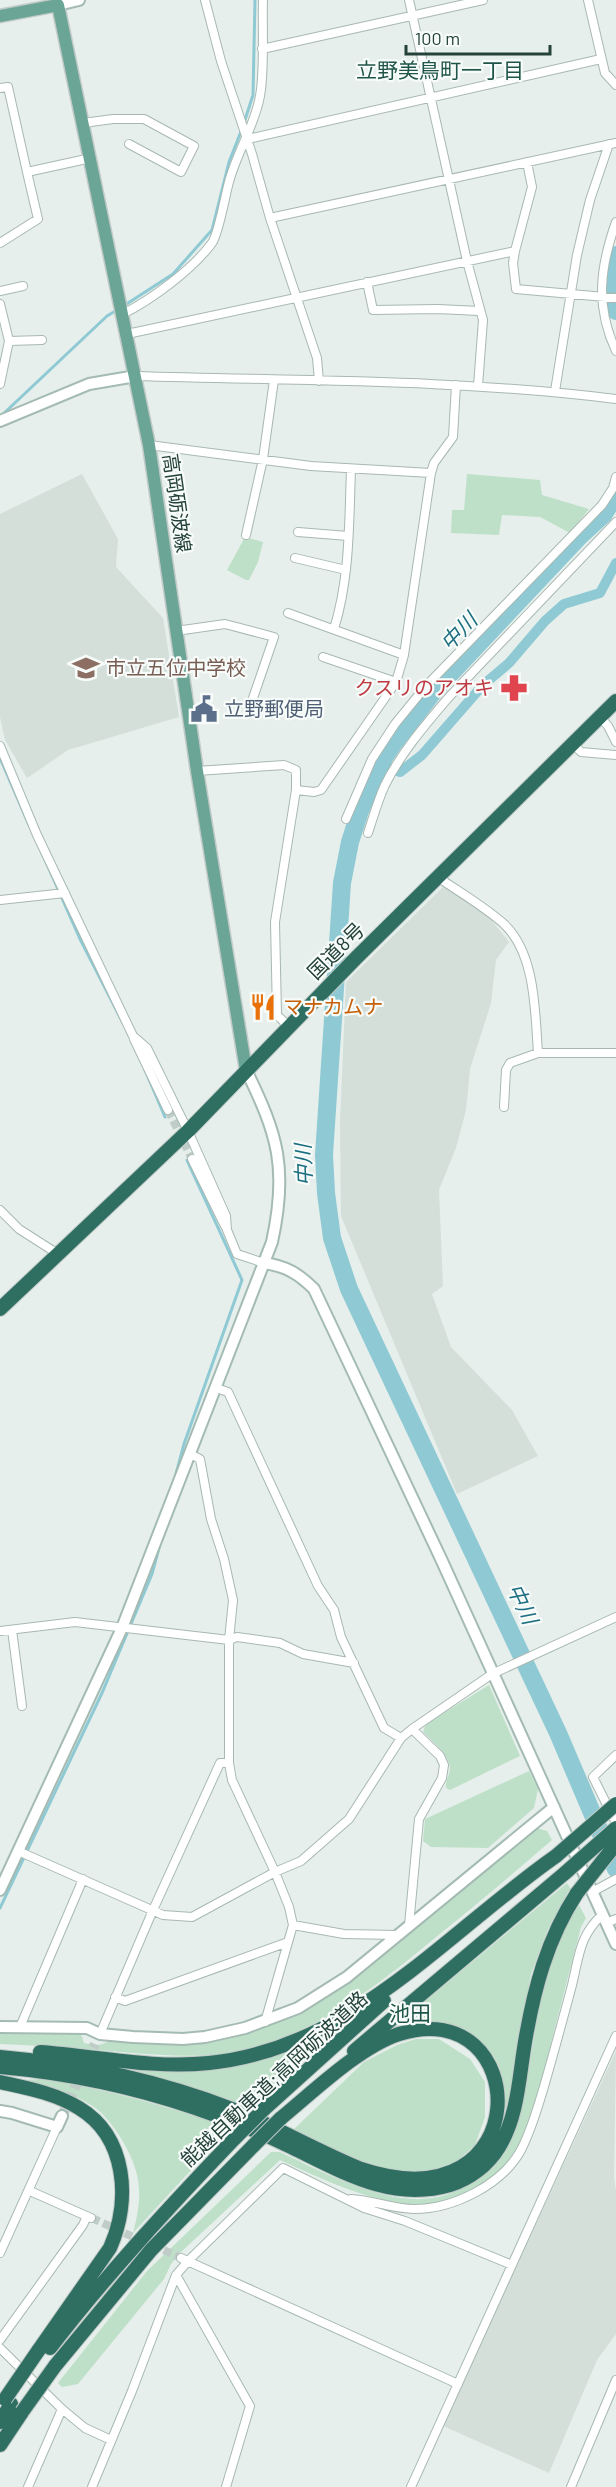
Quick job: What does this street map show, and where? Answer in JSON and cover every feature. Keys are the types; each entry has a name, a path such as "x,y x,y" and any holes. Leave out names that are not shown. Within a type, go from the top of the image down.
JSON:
{"highway":[{"name":"国道8号","path":"0,1309 188,1131 356,958 616,701"},
{"name":"国道8号","path":"0,1300 58,1254"},
{"name":"能越自動車道;高岡砺波道路","path":"0,2422 41,2354 133,2246 262,2110 370,2013 616,1804"},
{"name":"能越自動車道;高岡砺波道路","path":"0,2445 10,2406 55,2366 151,2250 254,2145 382,2026 616,1828"},
{"path":"0,2067 92,2080 183,2104 254,2130 352,2177 383,2187 398,2190 428,2190 457,2182 482,2167 492,2157 506,2133 515,2102 537,1981 550,1944 577,1893 616,1844"},
{"path":"0,2051 71,2054 183,2065 235,2059 288,2044 311,2035 368,2003 399,1981 528,1875 556,1856"},
{"path":"0,2056 87,2068 164,2086 233,2110 361,2169 379,2175 413,2179 449,2172 468,2163 479,2153 494,2131 498,2116 496,2078 480,2052 468,2042 440,2031 411,2031 388,2039 362,2053 280,2119"},
{"path":"0,2082 64,2100 93,2118 112,2146 122,2179 122,2212 117,2233 110,2248 41,2354"}],"main road":[{"path":"0,16 57,2"},
{"name":"高岡砺波線","path":"57,2 128,334 149,445 197,771 246,1070"}],"street":[{"path":"57,2 79,0"},
{"path":"205,0 221,61 247,136 270,218 317,358 319,381"},
{"path":"123,314 148,301 183,272 213,242 234,165 253,123 260,95 263,0"},
{"path":"409,0 448,179 483,320 477,386"},
{"path":"262,49 483,0"},
{"path":"588,0 605,73 616,85"},
{"path":"247,136 601,59"},
{"path":"0,88 8,87 38,219 0,243"},
{"path":"83,123 113,119 144,119 194,146 181,172 129,144"},
{"path":"270,218 613,144"},
{"path":"555,391 570,295 590,200 613,144"},
{"path":"27,172 91,158"},
{"path":"527,162 532,187 513,263 516,289 616,298"},
{"path":"616,222 609,242 603,297 616,351"},
{"path":"128,334 515,251"},
{"path":"367,282 373,310 479,311"},
{"path":"0,291 23,286"},
{"path":"0,304 9,341 0,384"},
{"path":"9,341 42,340"},
{"path":"1,422 88,384 136,376 477,386 555,391 616,399"},
{"path":"246,535 263,459 274,380"},
{"path":"296,790 315,792 321,790 396,682 404,655 431,473 434,463 453,437 456,385"},
{"path":"149,445 311,466 431,473"},
{"path":"334,629 341,607 346,570 351,469"},
{"path":"346,819 372,759 395,724 426,686 602,505 613,488 616,477"},
{"path":"368,833 385,786 402,756 424,726 616,522"},
{"path":"298,532 348,536"},
{"path":"295,558 346,570"},
{"path":"288,613 404,655"},
{"path":"176,631 225,624 274,637 252,701"},
{"path":"323,657 396,682"},
{"path":"600,717 608,726 616,742"},
{"path":"573,744 581,752 616,755"},
{"path":"0,746 65,893 168,1110"},
{"path":"197,771 284,765 296,770 296,790 275,921 278,1015 289,1027"},
{"path":"439,878 506,926 520,948 533,980 538,1053"},
{"path":"0,900 65,893"},
{"path":"133,1036 147,1048 188,1131 226,1216 227,1230"},
{"path":"504,1107 506,1070 510,1064 538,1053 616,1053"},
{"path":"0,1890 122,1628 264,1263 278,1216 279,1156 266,1111 246,1070"},
{"path":"192,1158 237,1254 264,1263 285,1266 299,1274 314,1289 442,1561 592,1892 608,1919 616,1944"},
{"path":"0,1210 19,1229 58,1254"},
{"path":"216,1388 228,1392 318,1586 334,1611 341,1637 384,1728 400,1738"},
{"path":"190,1454 200,1459 212,1519 233,1600 229,1640 229,1763 232,1780 275,1872 289,1907 293,1925 265,2022"},
{"path":"18,1851 163,1915 192,1917 275,1872 301,1861 349,1819 400,1738 412,1729 492,1674 616,1617"},
{"path":"0,1630 75,1622 229,1640 237,1637 280,1643 303,1654 354,1663"},
{"path":"12,1630 22,1706"},
{"path":"409,1926 419,1818 442,1778 444,1765 440,1756 412,1729"},
{"path":"616,1755 593,1777 616,1823"},
{"path":"95,2044 220,1763 229,1763"},
{"path":"0,2026 87,2028 100,2034 183,2039 225,2034 265,2022 298,2008 347,1977 554,1807"},
{"path":"20,2027 83,1879"},
{"path":"592,1892 616,1879"},
{"path":"346,2199 363,2199 413,2209 432,2207 473,2193 509,2167 521,2150 533,2121 575,1975 583,1938 590,1926 608,1919"},
{"path":"293,1925 344,1934 397,1935"},
{"path":"115,1997 125,2001 288,1942"},
{"path":"411,2487 616,2036"},
{"path":"0,2111 57,2127"},
{"path":"0,2253 62,2116"},
{"path":"92,2487 185,2259 283,2168 364,2208 405,2221 512,2265"},
{"path":"0,2340 89,2217 30,2191"},
{"path":"185,2259 458,2384"},
{"path":"177,2275 250,2406 226,2487"},
{"path":"0,2348 62,2409 85,2428 111,2440"},
{"path":"571,2487 616,2380"},
{"path":"28,2487 62,2409"}],"shaded area":[{"name":"市立五位中学校","path":"82,474 118,539 116,567 163,618 179,717 68,750 27,778 5,740 0,717 0,514"},
{"path":"445,885 489,917 509,942 496,960 491,1003 470,1069 466,1110 456,1148 439,1190 443,1286 432,1294 451,1347 512,1410 538,1456 457,1494 341,1216 340,1122 346,982"},
{"path":"616,2051 614,2178 616,2190 616,2334 597,2360 549,2473 443,2426"}],"green space":[{"path":"467,474 540,480 542,495 589,509 570,533 540,517 502,515 499,535 451,533 452,510 464,510"},
{"path":"245,537 263,542 258,562 249,580 227,570"},
{"path":"489,1685 520,1756 450,1790 446,1788 450,1768 447,1758 423,1732 426,1724"},
{"path":"529,1771 538,1789 534,1808 488,1848 431,1847 423,1841 425,1819"},
{"path":"536,1828 547,1831 552,1840 469,1910 390,1974 336,2012 277,2041 245,2050 195,2056 0,2044 0,2031 81,2034 84,2043 95,2045 114,2039 189,2045 234,2037 265,2027 294,2015 321,1999 373,1963"},
{"path":"567,1883 572,1891 568,1892 548,1929 531,1974 508,2104 503,2114 501,2074 492,2054 484,2046 460,2032 440,2025 417,2024 397,2027 401,2021"},
{"path":"579,1905 586,1918 581,1927 540,2091 522,2140 504,2166 485,2182 461,2195 435,2203 409,2204 359,2193 280,2160 181,2252 171,2264 164,2279 78,2384 62,2387 58,2383 147,2271 271,2152 280,2152 361,2188 412,2199 434,2198 455,2192 488,2169 511,2135 519,2116 548,1973 566,1927"},
{"path":"336,2030 247,2110 114,2071 116,2063 211,2069 267,2059"},
{"path":"416,2039 439,2039 470,2059 485,2082 485,2117 475,2145 456,2162 436,2169 399,2173 365,2163 292,2131 364,2062 397,2045"},
{"path":"42,2079 137,2099 231,2127 133,2233 139,2185 134,2164 122,2140 100,2112 83,2100 21,2080"}],"waterway":[{"path":"244,123 253,95 255,0"},
{"path":"125,305 173,274 212,230 229,162 242,129"},
{"name":"中川","path":"616,255 611,271 616,311"},
{"path":"0,417 107,316 117,310"},
{"name":"中川","path":"616,495 603,515 578,538 434,691 381,762 360,811 350,842 342,883 324,1155 332,1238 349,1289 558,1733 616,1869"},
{"path":"397,771 400,772 422,755 483,685 509,663 545,621 564,604 600,593 616,563"},
{"path":"0,758 29,825"},
{"path":"381,762 389,767"},
{"path":"42,853 80,939 123,1023"},
{"path":"145,1070 165,1117"},
{"path":"176,1474 184,1444 242,1280 187,1160"},
{"path":"0,1908 102,1693 152,1574 159,1548"}],"tunnel":[{"path":"168,1110 192,1159"},
{"path":"62,2116 95,2044"},
{"path":"92,2218 142,2241"},
{"path":"153,2245 181,2258"}],"place":[{"name":"市立五位中学校","path":"86,668"},
{"name":"クスリのアオキ","path":"514,688"},
{"name":"立野郵便局","path":"204,709"},
{"name":"マナカムナ","path":"263,1007"}],"district":[{"name":"立野美鳥町一丁目","path":"440,71"},
{"name":"池田","path":"410,2014"}]}
